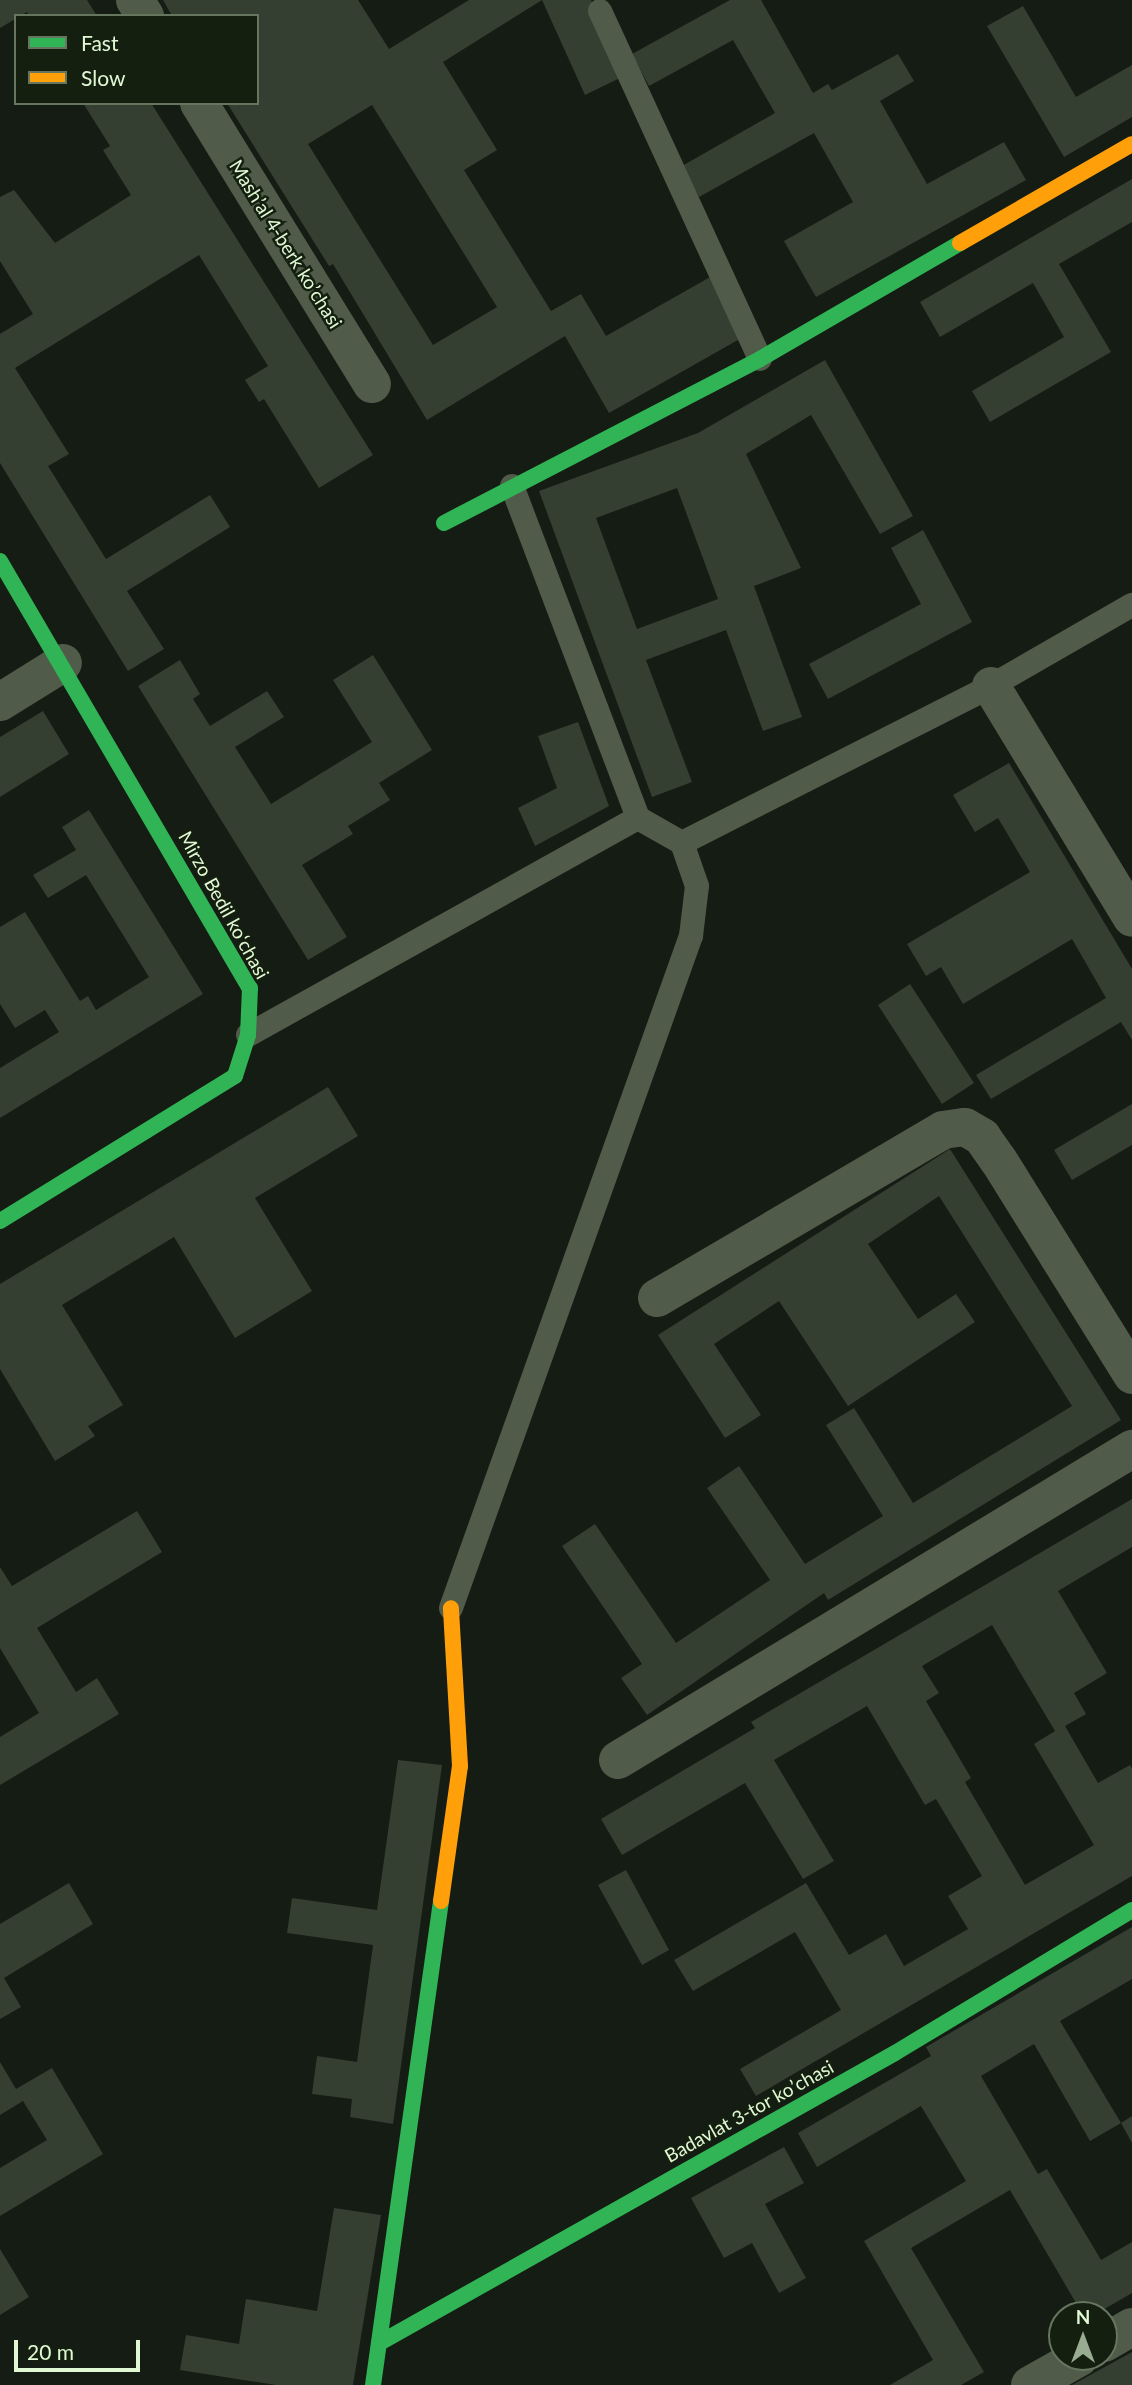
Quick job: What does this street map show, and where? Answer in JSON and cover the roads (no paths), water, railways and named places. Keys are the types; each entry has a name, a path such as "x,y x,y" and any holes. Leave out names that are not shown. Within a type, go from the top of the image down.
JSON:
{"street":[{"name":"Mashʼal 4-berk koʼchasi","path":"200,105 372,384"},
{"path":"444,523 760,359 1132,144"},
{"name":"Mirzo Bedil koʻchasi","path":"0,561 63,663 250,988 248,1035 235,1076 0,1221"},
{"path":"0,702 63,663"},
{"path":"991,686 1132,918"},
{"path":"657,1298 943,1130 965,1127 982,1137 999,1161 1132,1375"},
{"path":"618,1760 1132,1449"},
{"path":"373,2385 383,2341 460,1766 451,1608"},
{"name":"Badavlat 3-tor koʼchasi","path":"383,2341 895,2053 1132,1910"},
{"path":"1030,2385 1055,2371"}],"lane":[{"path":"600,11 760,359"},
{"path":"451,1608 691,936 697,886 682,843 638,818 512,486"},
{"path":"682,843 991,686 1132,605"},
{"path":"248,1035 638,818"}]}
